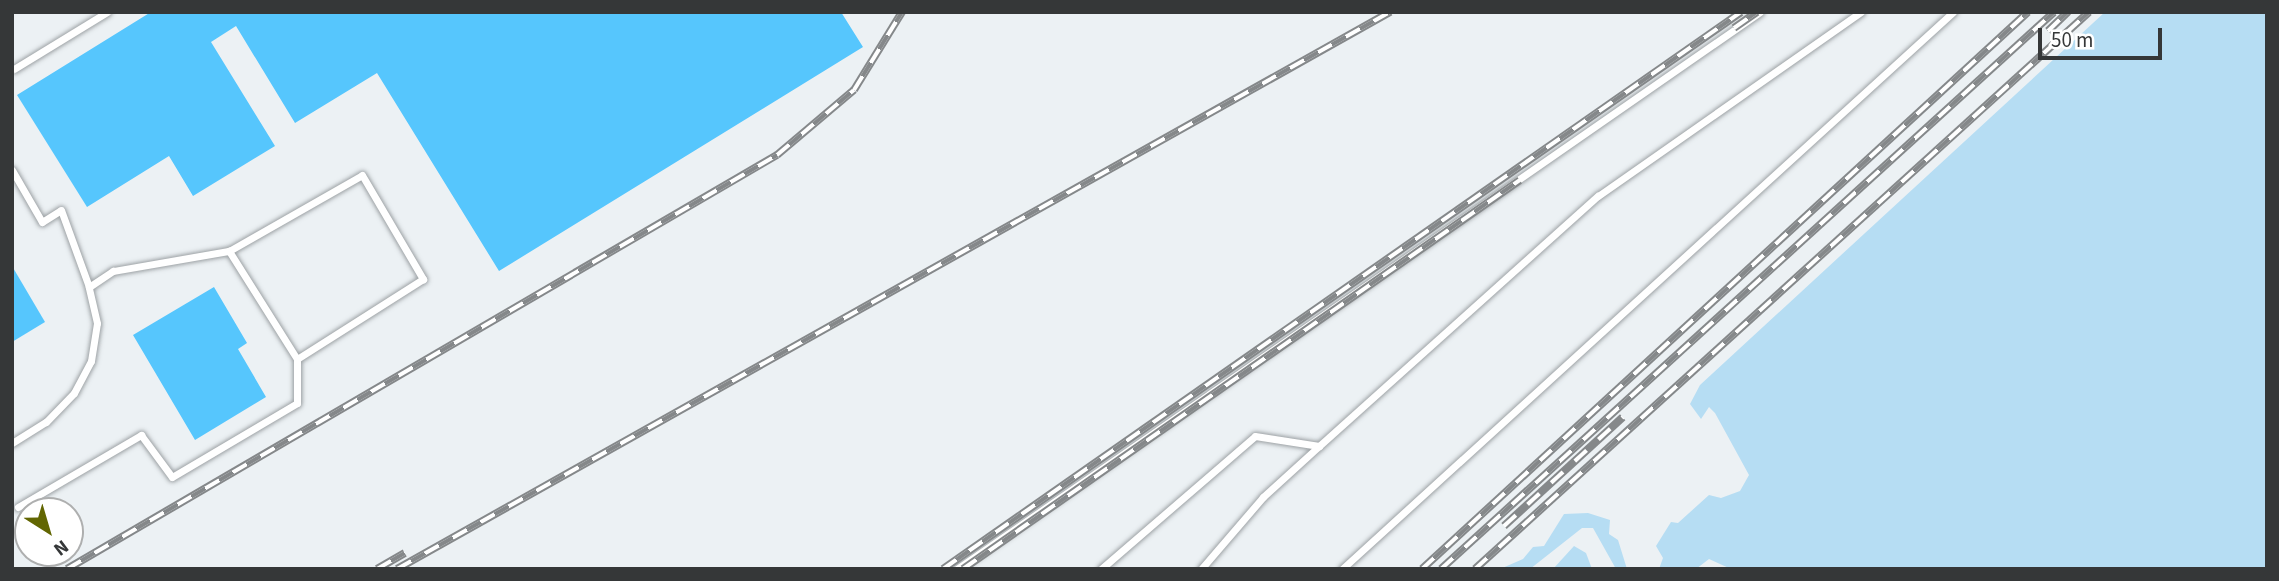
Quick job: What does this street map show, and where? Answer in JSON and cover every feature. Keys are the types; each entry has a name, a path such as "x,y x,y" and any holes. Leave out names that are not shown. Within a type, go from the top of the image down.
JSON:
{"lane":[{"path":"14,69 107,12"},
{"path":"957,569 1760,12"},
{"path":"1201,569 1263,497 1598,196 1861,12"},
{"path":"1342,569 1953,12"},
{"path":"12,170 42,222 61,210 89,287 97,323 91,361 74,393 46,422 12,443"},
{"path":"89,287 113,271 229,251 362,176 423,279 297,359"},
{"path":"35,497 141,435 172,477 296,403 297,359 229,251"},
{"path":"1101,569 1255,436 1319,446"}],"water":[{"path":"2105,12 2267,12 2267,569 1731,569 1709,559 1696,569 1659,569 1663,558 1656,546 1671,522 1678,523 1709,495 1721,498 1740,491 1749,475 1715,413 1709,407 1701,419 1690,404 1700,385"},
{"path":"1588,513 1610,520 1609,534 1618,540 1627,569 1616,569 1593,528 1582,528 1530,569 1500,569 1523,559 1533,547 1544,546 1564,514"},
{"path":"1574,546 1586,553 1592,569 1553,569"}],"building":[{"path":"151,12 841,12 863,47 499,271 377,73 295,123 236,26 211,42 275,146 193,196 169,156 87,207 17,95"},
{"path":"12,266 45,322 12,342"},
{"path":"214,287 247,343 238,349 266,397 195,440 133,335"}],"railway":[{"path":"67,569 777,155 854,90 902,12"},
{"path":"397,569 1390,12"},
{"path":"943,569 1741,12"},
{"path":"1734,28 1757,12"},
{"path":"1422,569 2028,12"},
{"path":"1441,569 2054,12"},
{"path":"2048,31 2068,12"},
{"path":"1475,569 2089,12"},
{"path":"963,569 1520,180"},
{"path":"1504,526 1623,417"},
{"path":"377,569 405,553"}]}
